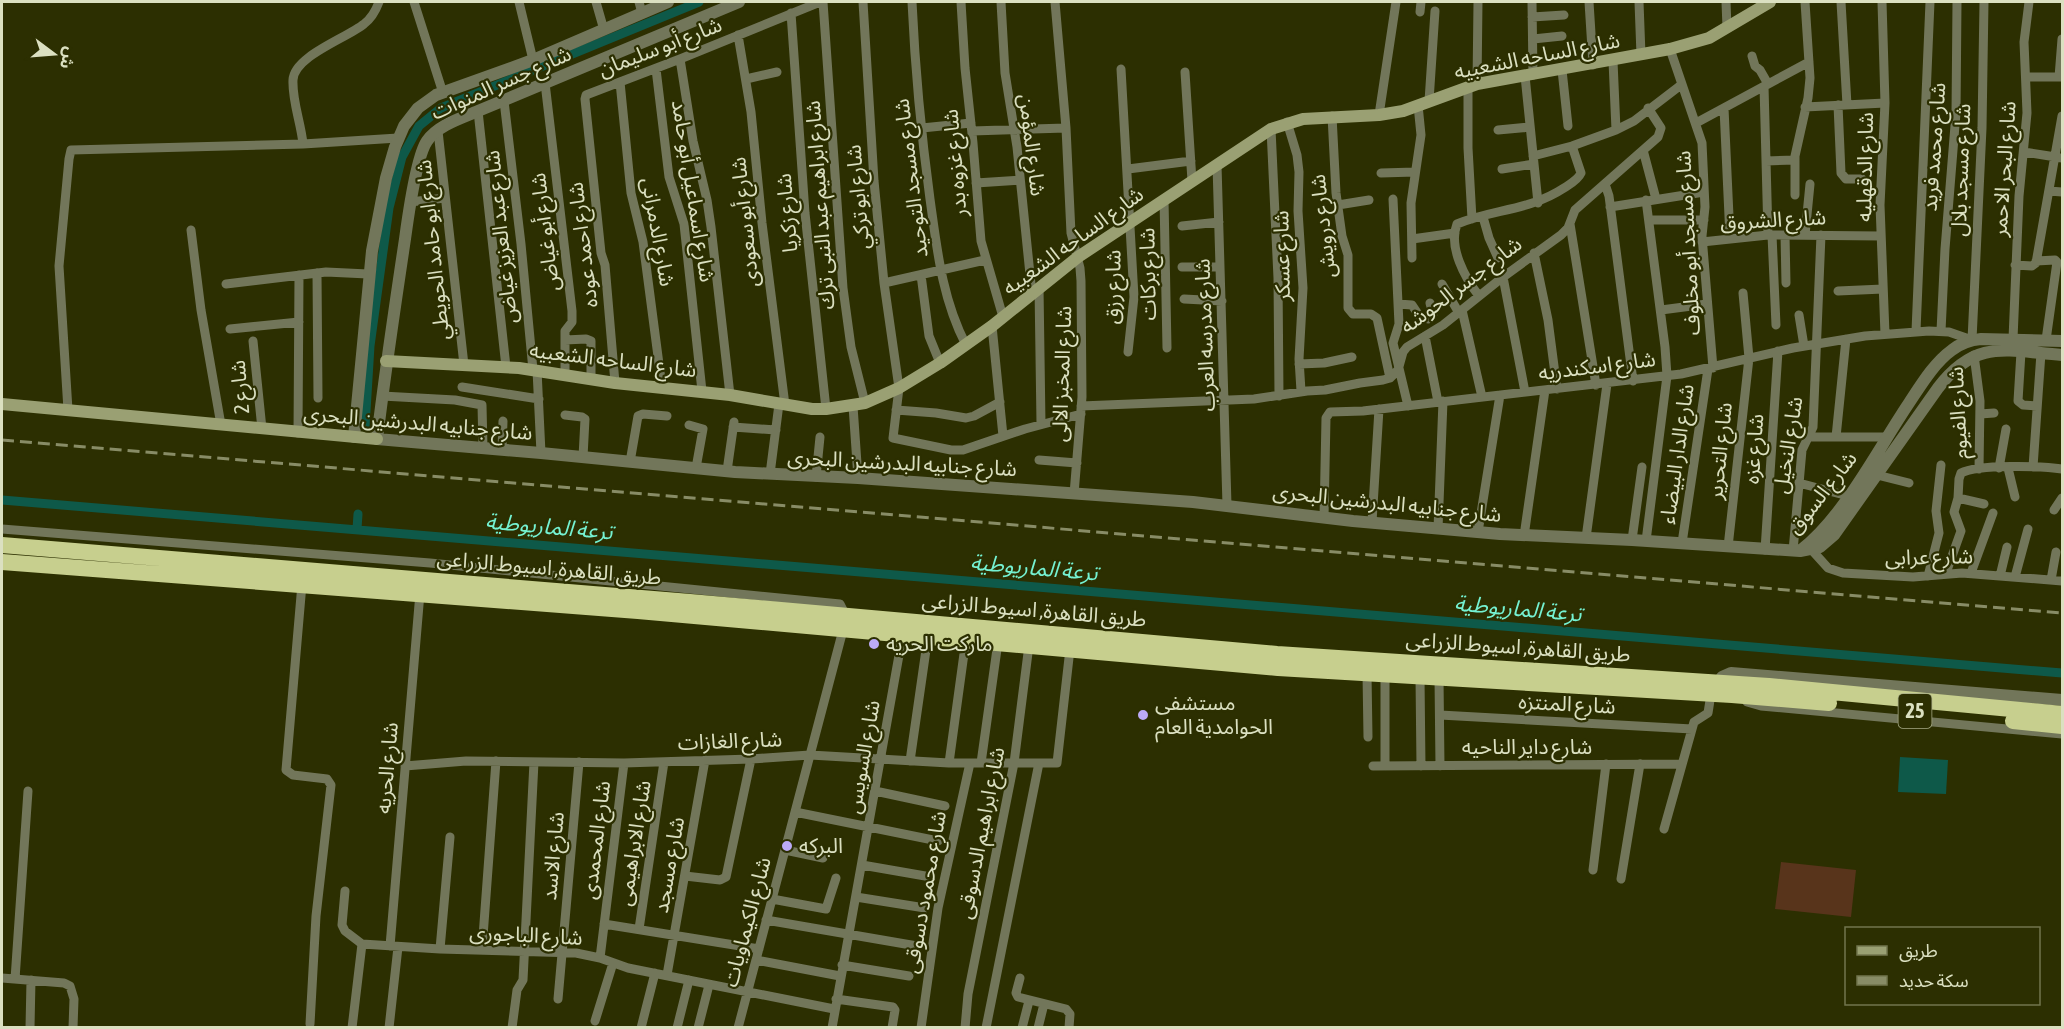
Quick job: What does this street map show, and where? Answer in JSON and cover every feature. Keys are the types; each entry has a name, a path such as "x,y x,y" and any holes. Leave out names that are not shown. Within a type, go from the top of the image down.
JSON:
{"highway":[{"name":"طريق القاهرة, اسيوط الزراعى","path":"2,545 845,623 928,636 1070,649 1367,674 1715,688 1732,695 1768,692 2062,726"},
{"name":"طريق القاهرة, اسيوط الزراعى","path":"2,562 1277,654 2062,714"}],"main road":[{"name":"شارع الساحه الشعبيه","path":"386,361 535,370 591,380 702,391 782,405 826,409 859,405 899,388 940,363 992,326 1078,256 1271,129 1287,122 1303,119 1379,115 1403,111 1473,86 1670,49 1703,40 1727,28 1757,5 1770,2"},
{"name":"شارع جنابيه البدرشين البحرى","path":"2,404 377,439"}],"street":[{"path":"303,144 293,82 296,70 309,58 364,24 373,15 379,2"},
{"path":"414,2 443,93"},
{"path":"519,2 533,60"},
{"path":"596,2 604,30"},
{"name":"شارع جسر المنوات","path":"354,437 368,274 386,178 404,126 418,108 443,93 533,60 604,30 641,7 668,2"},
{"name":"شارع جسر المنوات","path":"377,439 386,361 410,202 425,144 438,131 478,111 739,2"},
{"name":"شارع أبو سليمان","path":"585,102 586,95 821,2"},
{"name":"شارع ابراهيم عبد النبى ترك","path":"821,2 843,288 859,405 858,478"},
{"name":"شارع ابو تركي","path":"862,2 874,181 884,283 899,388"},
{"name":"شارع مسجد التوحيد","path":"912,2 922,128 940,270 950,309 966,345"},
{"name":"شارع غزوه بدر","path":"961,2 980,231 985,260 1003,317"},
{"name":"شارع المؤمن","path":"1001,2 1004,62 1036,290 1041,424"},
{"name":"شارع المخبز الالى","path":"1055,2 1066,128 1071,233 1078,256 1081,281 1081,410 1074,494"},
{"path":"1379,115 1396,2"},
{"path":"1472,219 1468,148 1478,2"},
{"path":"1532,2 1533,39 1529,76 1530,126 1538,203"},
{"path":"1589,2 1593,64"},
{"path":"1639,2 1641,55"},
{"path":"1726,2 1727,28"},
{"path":"1794,195 1795,160 1809,84 1805,2"},
{"path":"1841,2 1843,105 1840,174 1846,179 1862,179"},
{"name":"شارع الدقهليه","path":"1882,2 1885,103 1880,198 1885,334"},
{"path":"1916,331 1930,2"},
{"name":"شارع محمد فريد","path":"1941,331 1944,249 1956,113 1958,2"},
{"name":"شارع مسجد بلال","path":"1972,340 1982,128 1984,2"},
{"name":"شارع البحر الاحمر","path":"2013,339 2015,265 2027,113 2024,42 2029,2"},
{"path":"1412,258 1411,203 1435,10"},
{"name":"شارع زكريا","path":"791,13 804,213 826,409"},
{"path":"1532,17 1564,15"},
{"name":"شارع أبو سعودى","path":"738,35 746,79 782,405 770,474"},
{"path":"1533,39 1562,36"},
{"path":"2025,77 2061,77 2062,39"},
{"name":"شارع مسجد أبو مخلوف","path":"1670,49 1703,149 1702,242 1710,369"},
{"path":"1752,56 1766,85 1766,161 1776,325"},
{"path":"680,59 693,141 711,227 730,395"},
{"path":"1612,61 1616,130"},
{"path":"1696,123 1809,62"},
{"name":"شارع اسماعيل أبو حامد","path":"656,69 669,177 684,224 702,391"},
{"name":"شارع رزق","path":"1121,69 1134,297 1128,352"},
{"path":"1562,70 1568,126"},
{"path":"746,79 777,72"},
{"path":"1185,72 1192,181"},
{"name":"شارع الدمرانى","path":"620,82 631,193 644,242 662,387"},
{"name":"شارع أبو غياض","path":"545,83 572,311 572,322 566,329 565,375"},
{"path":"1502,169 1534,160 1616,130 1634,121 1648,108 1681,85"},
{"name":"شارع عبد العزيز غياض","path":"504,101 539,399 541,453"},
{"name":"شارع احمد عوده","path":"585,102 601,253 605,265 615,383"},
{"path":"1806,106 1885,103"},
{"name":"شارع جسر الحوشه","path":"1390,378 1398,370 1405,349 1561,235 1570,224 1575,210 1659,135 1661,130 1648,108"},
{"path":"1724,108 1730,238"},
{"path":"478,111 506,367"},
{"name":"شارع درويش","path":"1332,116 1338,205 1342,236 1348,255 1348,309 1353,314 1371,314 1377,318 1390,378"},
{"path":"2015,265 2033,266 2036,261 2049,190 2059,157 2062,118"},
{"name":"شارع عسكر","path":"1287,122 1297,155 1299,172 1298,211 1303,288 1299,364 1301,391"},
{"path":"1498,130 1530,126"},
{"path":"922,128 972,127 1014,130 1066,128"},
{"path":"1271,129 1278,278 1279,396"},
{"name":"شارع ابو حامد الحويطي","path":"438,131 464,365"},
{"path":"68,410 59,266 70,151 303,144 398,138"},
{"path":"1479,296 1464,273 1459,260 1456,224 1538,203 1552,196 1581,175 1581,168 1572,146"},
{"path":"1643,150 1651,199 1649,220 1667,376 1646,541"},
{"path":"2024,152 2059,157"},
{"path":"1766,161 1795,160"},
{"path":"1128,170 1191,161"},
{"name":"شارع مدرسه العرب","path":"1217,165 1227,505"},
{"path":"1380,173 1415,172"},
{"path":"976,183 1020,180"},
{"path":"1605,184 1608,190 1633,381"},
{"path":"1805,235 1810,184"},
{"path":"2049,190 2062,192"},
{"path":"1610,207 1704,192"},
{"path":"410,202 445,198"},
{"name":"شارع بركات","path":"1164,199 1167,348"},
{"path":"1393,199 1399,327 1393,343 1408,406"},
{"path":"1338,205 1369,200"},
{"path":"1483,217 1498,258"},
{"path":"1649,220 1704,220"},
{"path":"1182,226 1219,222"},
{"path":"1570,224 1601,385 1586,538"},
{"path":"191,230 201,310 221,425"},
{"path":"1412,239 1455,233"},
{"name":"شارع الشروق","path":"1702,242 1770,235 1881,236"},
{"path":"1785,235 1786,283"},
{"name":"شارع النخيل","path":"1803,549 1800,483 1802,450 1813,427 1821,235"},
{"path":"1534,253 1548,320 1557,389"},
{"path":"884,283 985,260"},
{"path":"2036,261 2056,260 2057,262 2046,340"},
{"path":"1182,267 1220,267"},
{"path":"225,284 317,273 368,274"},
{"path":"317,273 318,399"},
{"path":"298,432 299,275"},
{"path":"921,275 929,336 940,363"},
{"path":"1503,277 1525,392"},
{"path":"1442,284 1460,311 1482,397"},
{"path":"1838,291 1883,289"},
{"name":"شارع التحرير","path":"1728,547 1749,358 1743,293"},
{"path":"1184,299 1222,301"},
{"path":"1398,304 1412,305 1420,317 1428,319 1433,314 1430,303"},
{"path":"1661,310 1707,304"},
{"path":"1799,315 1804,346"},
{"path":"230,329 299,322"},
{"path":"992,326 1003,436"},
{"name":"شارع اسكندريه","path":"1324,518 1327,415 1333,411 1379,409 1633,381 1710,369 1818,343 1885,334 1941,331 1972,340"},
{"path":"1425,336 1441,401 1438,529"},
{"path":"565,340 586,339 591,341 591,380"},
{"path":"1836,437 1846,339"},
{"name":"شارع السوق","path":"1803,549 1828,524 1918,388 1954,348 1972,340 2062,341"},
{"name":"شارع 2","path":"254,341 262,429"},
{"name":"شارع السوق","path":"1803,549 1824,544 1834,535 1947,376 1964,360 1974,355 1998,350 2062,355"},
{"name":"شارع غزه","path":"1765,550 1779,351"},
{"path":"2021,352 2018,399 2021,404 2037,406"},
{"path":"2033,467 2040,353"},
{"name":"شارع الفيوم","path":"1974,355 1979,384 1984,469 1990,479"},
{"path":"1299,364 1324,363 1352,357"},
{"name":"شارع الدار البيضاء","path":"1682,543 1710,369"},
{"path":"899,388 892,437 957,450 974,447 1081,410 1279,396 1390,378"},
{"path":"462,387 539,399"},
{"path":"1524,536 1545,390"},
{"path":"1478,532 1500,395"},
{"path":"382,396 459,401 482,405 483,448"},
{"path":"896,410 966,418 1000,402"},
{"path":"1372,522 1379,409"},
{"path":"1980,414 1994,413"},
{"path":"630,462 638,416 641,414 667,416"},
{"path":"565,415 585,419 583,457"},
{"path":"502,450 503,422"},
{"path":"689,425 701,427 704,430 696,468"},
{"path":"727,471 734,425 776,430"},
{"path":"2007,429 2004,468 2015,497"},
{"path":"1810,437 1887,437"},
{"path":"816,477 819,438"},
{"name":"شارع جنابيه البدرشين البحرى","path":"377,439 727,471 858,478 1227,505 1324,518 1524,536 1632,540 1765,550 1803,549"},
{"path":"1039,460 1077,463"},
{"path":"1928,576 1939,533 1936,511 1941,465"},
{"path":"1632,540 1642,467"},
{"path":"1946,573 1961,531 1954,517 1959,498 1961,473 1969,470 2004,468 2062,469"},
{"path":"1877,475 1910,483"},
{"path":"1800,483 1848,496"},
{"path":"1959,498 1984,504"},
{"path":"2054,510 2062,498"},
{"path":"1971,573 1993,513"},
{"path":"2,528 419,562 660,587 837,602 842,606 845,623"},
{"path":"2015,577 2028,529"},
{"path":"2000,576 2007,547"},
{"name":"شارع عرابى","path":"1803,549 1828,567 1842,573 1901,577 1971,573 2062,581"},
{"path":"2051,580 2056,552"},
{"path":"302,584 285,764 286,771 292,775 327,779 331,785 311,977 309,1026 320,1028"},
{"name":"شارع الحريه","path":"389,1028 405,766 420,593"},
{"name":"شارع الكيماويات","path":"738,1027 845,623"},
{"name":"شارع السويس","path":"832,1028 903,633"},
{"path":"910,761 928,636"},
{"path":"949,763 966,639"},
{"path":"981,763 998,642"},
{"name":"شارع ابراهيم الدسوقى","path":"965,1028 970,984 1014,763 1029,645"},
{"name":"شارع الغازات","path":"405,766 496,761 664,762 810,755 949,763 1057,762 1070,649"},
{"path":"1664,829 1695,721 1708,713 1715,688 1722,677 1731,673 2062,700"},
{"path":"1367,674 1368,737"},
{"path":"1385,675 1385,766"},
{"path":"1420,677 1421,766"},
{"path":"1439,678 1440,766"},
{"path":"1732,695 1750,704 1761,706 2062,734"},
{"name":"شارع المنتزه","path":"1440,715 1692,729"},
{"path":"685,876 720,880 726,877 751,759"},
{"name":"شارع مسجد","path":"667,975 705,760"},
{"path":"482,950 496,761"},
{"path":"512,1028 517,990 523,980 534,762"},
{"name":"شارع الاسد","path":"558,999 579,762"},
{"name":"شارع الابراهيمى","path":"639,929 664,762"},
{"name":"شارع المحمدى","path":"600,958 624,763"},
{"name":"شارع محمود دسوقى","path":"921,1028 938,908 970,763"},
{"path":"986,1028 1039,763"},
{"path":"1593,870 1606,764"},
{"path":"1621,879 1640,764"},
{"name":"شارع داير الناحيه","path":"1373,766 1681,764"},
{"path":"15,979 28,791"},
{"path":"875,791 945,806"},
{"path":"795,812 938,841"},
{"path":"440,949 450,837"},
{"path":"785,850 822,858"},
{"path":"862,865 931,877"},
{"path":"772,899 826,909 836,878"},
{"path":"345,891 342,925 345,931 362,944 352,1028"},
{"path":"856,897 926,908"},
{"path":"766,920 917,946"},
{"path":"604,924 759,949"},
{"name":"شارع الباجورى","path":"362,944 440,949 563,952 600,958 628,968 747,993 835,1004 893,1007 895,1010 892,1028"},
{"path":"756,960 840,976"},
{"path":"595,1021 613,963"},
{"path":"842,965 909,975"},
{"path":"642,1028 655,973"},
{"path":"2,978 64,983 70,986 74,999 73,1028"},
{"path":"1020,978 1017,996 1068,1010 1069,1028"},
{"path":"30,1028 31,980"},
{"path":"676,1028 689,980"},
{"path":"698,1028 709,985"},
{"path":"1022,1028 1029,1001"},
{"path":"1038,1028 1044,1004"}],"shaded area":[{"path":"1781,862 1856,870 1851,917 1775,909"}],"water":[{"path":"1900,757 1948,760 1946,794 1898,792"}],"waterway":[{"path":"365,427 370,346 389,208 402,157 419,126 441,108 699,2"},
{"name":"ترعة الماريوطية","path":"2,500 2062,673"},
{"path":"357,529 358,514"}],"railway":[{"path":"2,440 2062,613"}],"place":[{"name":"ماركت الحريه","path":"874,644"},
{"name":"مستشفى الحوامدية العام","path":"1143,715"},
{"name":"البركه","path":"787,846"}]}
